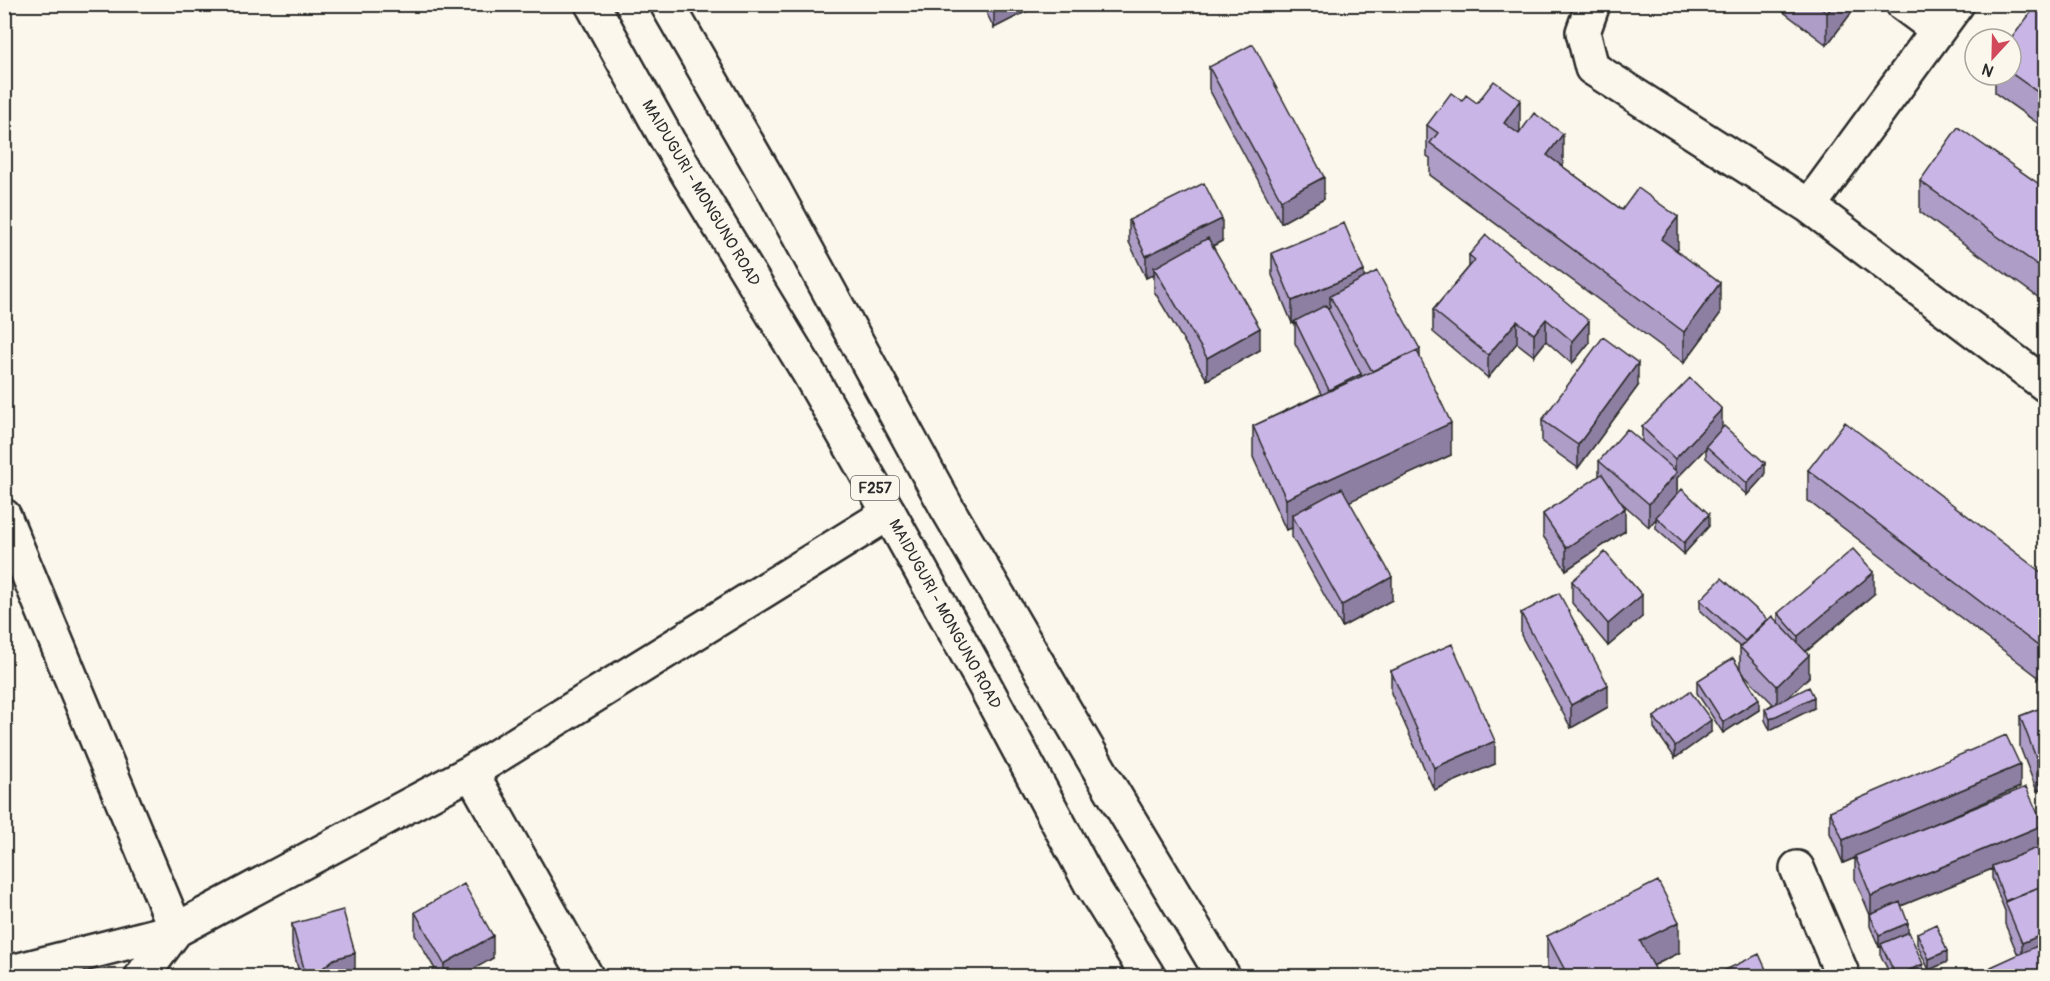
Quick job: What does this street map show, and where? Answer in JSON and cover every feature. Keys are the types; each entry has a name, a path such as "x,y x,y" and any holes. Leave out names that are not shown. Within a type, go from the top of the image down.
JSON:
{"street":[{"name":"MAIDUGURI - MONGUNO ROAD","path":"592,4 668,141 810,375 889,513 990,694 1091,884 1148,976"},
{"path":"667,4 774,190 947,508 1223,976"},
{"path":"1593,4 1583,32 1592,68 1809,206 2046,385"},
{"path":"1903,4 1938,30"},
{"path":"1809,206 1957,4"},
{"path":"4,974 176,930 471,772 889,513"},
{"path":"4,516 176,930"},
{"path":"471,772 586,976"},
{"path":"1797,868 1843,976"},
{"path":"142,976 176,930"}],"building":[{"path":"1815,4 1834,4 1827,13"},
{"path":"2035,7 2046,15 2046,98 2023,82 2023,27 2020,27"},
{"path":"1253,44 1324,177 1281,200 1209,67"},
{"path":"1494,81 1520,100 1504,123 1519,134 1534,113 1563,134 1547,155 1622,210 1638,188 1678,217 1661,239 1720,283 1684,332 1430,143 1438,133 1427,125 1451,93 1462,101 1466,95 1477,103"},
{"path":"1958,127 2046,189 2046,271 1920,181"},
{"path":"2046,179 2046,189 2040,185"},
{"path":"1204,183 1222,219 1146,256 1129,220"},
{"path":"1344,223 1364,271 1292,301 1272,253"},
{"path":"1486,235 1589,321 1572,341 1546,319 1534,334 1517,321 1488,355 1433,310 1475,260 1469,255"},
{"path":"1208,238 1260,328 1207,358 1154,268"},
{"path":"1377,271 1420,349 1372,371 1330,296"},
{"path":"1326,305 1361,374 1329,390 1295,321"},
{"path":"1603,337 1638,363 1578,445 1542,420"},
{"path":"1417,351 1451,423 1286,499 1253,426"},
{"path":"1690,378 1722,409 1675,459 1642,427"},
{"path":"1845,422 2046,576 2046,652 1808,470"},
{"path":"1724,426 1765,463 1747,483 1706,446"},
{"path":"1627,429 1677,472 1649,504 1599,461"},
{"path":"1602,474 1625,508 1566,548 1543,514"},
{"path":"1342,488 1392,577 1342,605 1292,515"},
{"path":"1682,489 1709,514 1684,543 1656,517"},
{"path":"1853,549 1874,572 1798,636 1778,613"},
{"path":"1605,552 1642,595 1608,624 1572,581"},
{"path":"1722,578 1767,619 1745,641 1700,600"},
{"path":"1559,593 1608,685 1571,705 1521,613"},
{"path":"1772,616 1809,655 1777,686 1740,647"},
{"path":"1452,644 1495,741 1434,768 1391,671"},
{"path":"1733,658 1759,699 1723,722 1697,681"},
{"path":"1809,687 1814,697 1770,719 1765,709"},
{"path":"1690,691 1711,720 1675,746 1654,717"},
{"path":"2046,706 2046,757 2037,760 2020,716"},
{"path":"2006,735 2020,765 1843,840 1830,811"},
{"path":"2026,787 2043,825 1871,896 1855,856"},
{"path":"2037,848 2046,870 2046,884 2005,901 1992,866"},
{"path":"1658,881 1679,922 1640,941 1659,976 1568,976 1547,936"},
{"path":"464,884 493,936 444,964 415,912"},
{"path":"2046,884 2046,933 2022,943 2005,902"},
{"path":"1900,902 1908,923 1879,935 1870,915"},
{"path":"343,910 355,953 334,959 313,976 306,976 292,924"},
{"path":"1936,924 1947,951 1929,959 1917,933"},
{"path":"1909,932 1923,964 1896,976 1881,944"},
{"path":"2046,942 2046,976 1995,976 1991,967"},
{"path":"1759,954 1769,976 1726,976 1723,971"}]}
